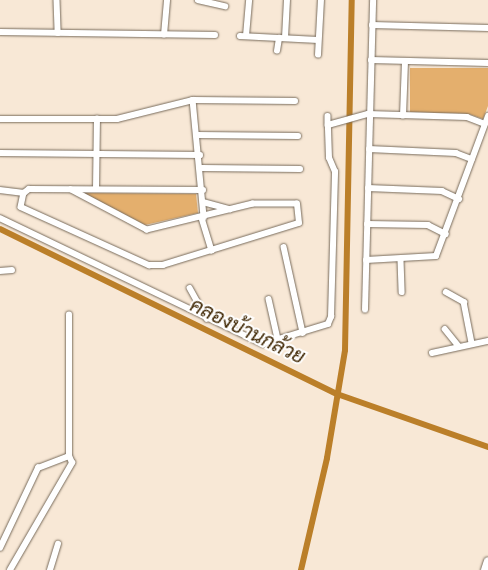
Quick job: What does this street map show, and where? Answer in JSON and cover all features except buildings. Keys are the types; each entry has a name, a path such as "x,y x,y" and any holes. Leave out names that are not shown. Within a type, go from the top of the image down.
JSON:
{"main road":[{"path":"485,570 488,561"}],"street":[{"path":"57,0 58,33"},
{"path":"164,35 167,0"},
{"path":"198,0 225,6"},
{"path":"249,0 243,36 318,40"},
{"path":"277,50 282,38 287,0"},
{"path":"318,56 321,0"},
{"path":"364,310 368,188 368,114 373,0"},
{"path":"372,25 488,28"},
{"path":"0,32 215,35"},
{"path":"371,60 488,63"},
{"path":"403,116 405,62"},
{"path":"193,100 202,168 203,218 212,250"},
{"path":"0,119 139,117 193,100 295,101"},
{"path":"328,125 354,114 467,117 485,124"},
{"path":"0,218 258,344 303,334 328,324 331,316 335,172 329,158 328,116"},
{"path":"366,260 433,259 446,234 488,116"},
{"path":"96,119 96,190"},
{"path":"197,135 298,136"},
{"path":"368,150 456,153 472,159"},
{"path":"0,153 200,155"},
{"path":"202,168 300,169"},
{"path":"368,188 447,192 459,199"},
{"path":"0,190 24,193 30,189 203,190"},
{"path":"24,193 21,207 138,262 163,265 299,223 296,203 230,209 203,218 147,230 70,190"},
{"path":"203,202 230,209"},
{"path":"367,224 428,225 446,234"},
{"path":"284,247 303,334"},
{"path":"401,260 402,292"},
{"path":"0,271 12,270"},
{"path":"190,288 207,319"},
{"path":"446,292 464,302 472,343"},
{"path":"269,299 278,340"},
{"path":"10,570 72,463 69,456 69,315"},
{"path":"445,329 458,345"},
{"path":"432,353 458,345 488,341"},
{"path":"0,548 38,468 69,456"},
{"path":"50,570 58,544"}],"shaded area":[{"path":"410,68 488,68 488,106 483,119 469,114 410,112"},
{"path":"84,193 196,194 198,213 145,225"}],"waterway":[{"path":"301,570 327,458 345,350 352,0"},
{"name":"คลองบ้านกล้วย","path":"0,229 337,394 488,447"}]}
